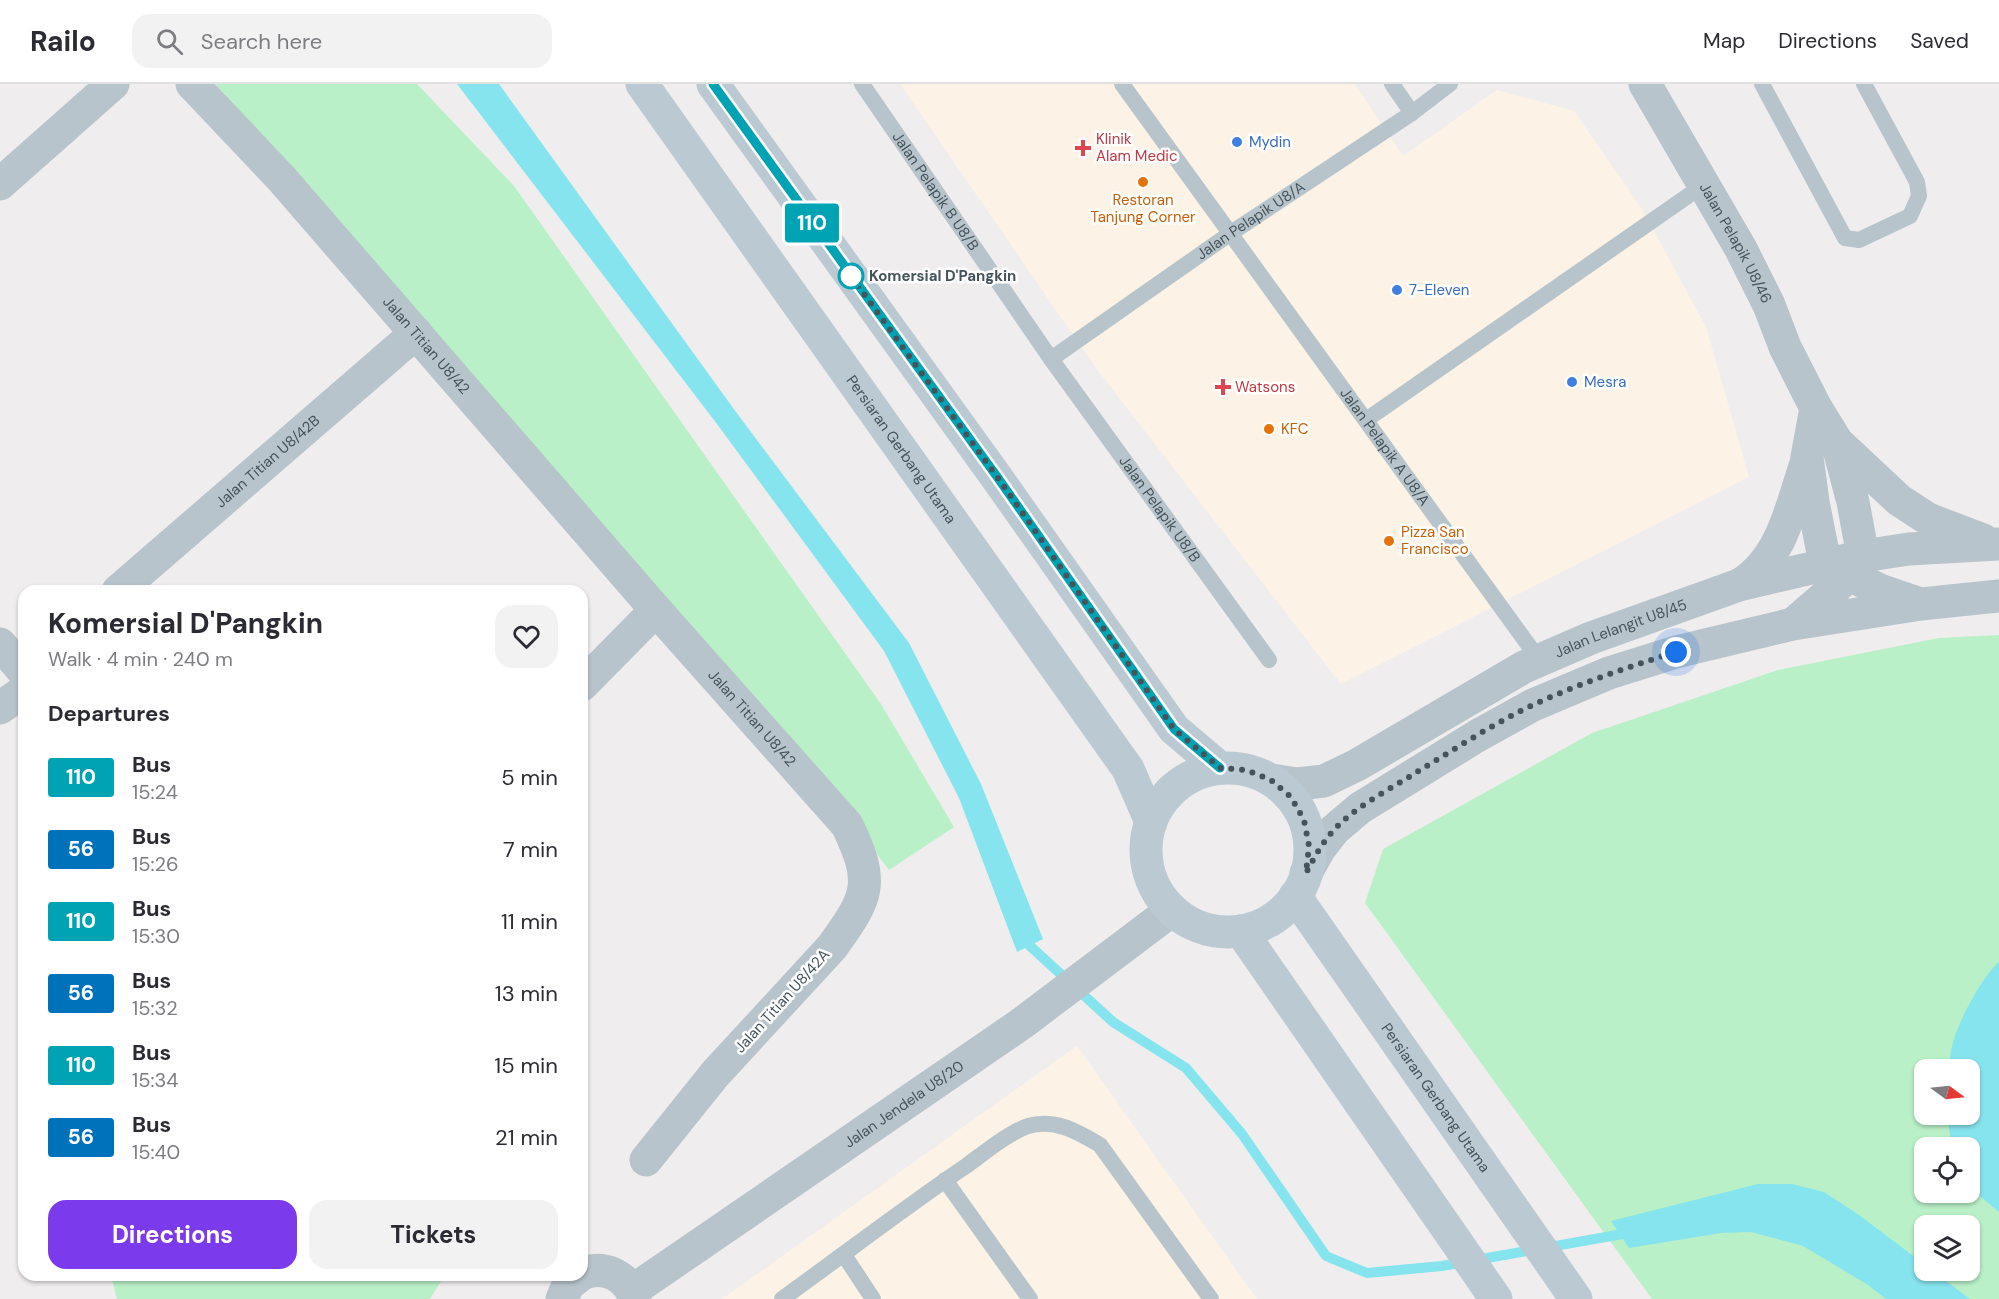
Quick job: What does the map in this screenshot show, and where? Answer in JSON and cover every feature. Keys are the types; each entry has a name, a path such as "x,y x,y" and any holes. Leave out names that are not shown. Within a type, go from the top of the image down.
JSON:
{"main road":[{"name":"Persiaran Gerbang Utama","path":"642,84 1128,769 1151,822"},
{"path":"713,84 998,478 1174,729 1220,768"},
{"path":"1220,768 1246,770 1271,780 1291,797 1304,820 1309,846 1301,884 1280,913 1262,925 1241,931 1216,932 1192,924 1172,910 1157,891 1148,869 1146,845 1151,822 1161,801 1177,785 1197,773 1220,768"},
{"name":"Persiaran Gerbang Utama","path":"1301,884 1507,1202 1576,1299"},
{"path":"1241,931 1496,1299"}],"street":[{"path":"0,184 113,84"},
{"name":"Jalan Titian U8/42","path":"192,84 281,178 656,610 847,825"},
{"name":"Jalan Pelapik U8/46","path":"1645,84 1705,184 1746,259 1769,305 1785,347 1816,408 1837,442 1853,501 1846,564"},
{"name":"Jalan Titian U8/42B","path":"125,585 416,333"},
{"path":"1739,585 1754,576 1771,555 1783,532 1807,457 1816,408"},
{"path":"1837,442 1899,500 1928,519 1997,544"},
{"path":"1807,457 1813,502 1846,564 1871,586 1921,604"},
{"name":"Jalan Lelangit U8/45","path":"1271,780 1298,784 1324,781 1357,765 1524,668 1591,638 1739,585 1909,549 1997,544"},
{"path":"1794,624 1846,564"},
{"path":"1301,884 1320,848 1334,830 1360,808 1477,736 1533,705 1609,673 1676,652 1794,624 1921,604 1999,596"},
{"path":"588,679 656,610"},
{"path":"0,644 18,665"},
{"path":"0,708 18,695"},
{"name":"Jalan Titian U8/42A","path":"646,1160 715,1074 832,946 860,905 866,876 860,852 847,825"},
{"name":"Jalan Jendela U8/20","path":"633,1295 1021,1024 1172,910"},
{"path":"588,1274 597,1270 608,1271 626,1282 633,1295"}],"lane":[{"name":"Jalan Pelapik B U8/B","path":"862,84 1051,359"},
{"name":"Jalan Pelapik A U8/A","path":"1122,84 1540,661"},
{"path":"1392,84 1412,113"},
{"name":"Jalan Pelapik U8/A","path":"1051,359 1231,233 1412,113 1450,84"},
{"path":"1762,84 1845,238 1859,240 1910,216 1919,196 1917,182 1864,84"},
{"path":"1366,420 1705,184"},
{"name":"Jalan Pelapik U8/B","path":"1051,359 1269,660"},
{"path":"782,1299 945,1180 1012,1135 1028,1126 1048,1124 1073,1130 1100,1145 1211,1299"},
{"path":"945,1180 1030,1299"},
{"path":"844,1255 873,1299"}],"shaded area":[{"path":"900,84 1355,84 1403,156 1497,90 1574,111 1642,209 1706,327 1749,477 1341,684 1096,368"},
{"path":"1077,1046 1257,1299 722,1299"}],"green space":[{"path":"215,84 417,84 514,186 881,704 954,827 889,870 814,772"},
{"path":"1999,635 1999,1299 1652,1299 1365,903 1383,849 1592,733 1778,670 1939,638"},
{"path":"112,1281 441,1281 430,1299 117,1299"}],"water":[{"path":"457,84 499,84 736,412 909,643 981,784 1043,939 1017,952 959,798 884,651 717,424"},
{"path":"1999,962 1999,1212 1980,1196 1980,1137 1950,1137 1949,1125 1980,1125 1980,1059 1950,1059 1958,1028 1974,996"},
{"path":"1758,1184 1792,1184 1824,1192 1914,1256 1914,1281 1946,1281 1970,1299 1886,1299 1868,1285 1803,1246 1751,1232 1721,1233 1629,1248 1611,1221"}],"waterway":[{"path":"1025,934 1030,946 1113,1022 1186,1068 1242,1134 1326,1256 1367,1273 1442,1266 1634,1232"}],"bus line":[{"name":"110","path":"713,84 998,478 1174,729 1220,768"}],"place":[{"name":"Mydin","path":"1237,142"},
{"name":"Klinik Alam Medic","path":"1083,148"},
{"name":"Restoran Tanjung Corner","path":"1143,182"},
{"name":"Komersial D'Pangkin","path":"851,276"},
{"name":"7-Eleven","path":"1397,290"},
{"name":"Mesra","path":"1572,382"},
{"name":"Watsons","path":"1223,387"},
{"name":"KFC","path":"1269,429"},
{"name":"Pizza San Francisco","path":"1389,541"}],"route":[{"path":"851,276 845,268 998,478 1174,729 1220,768 1246,770 1271,780 1291,797 1304,820 1309,846 1306,873 1320,848 1334,830 1360,808 1477,736 1533,705 1609,673 1676,652"}]}
